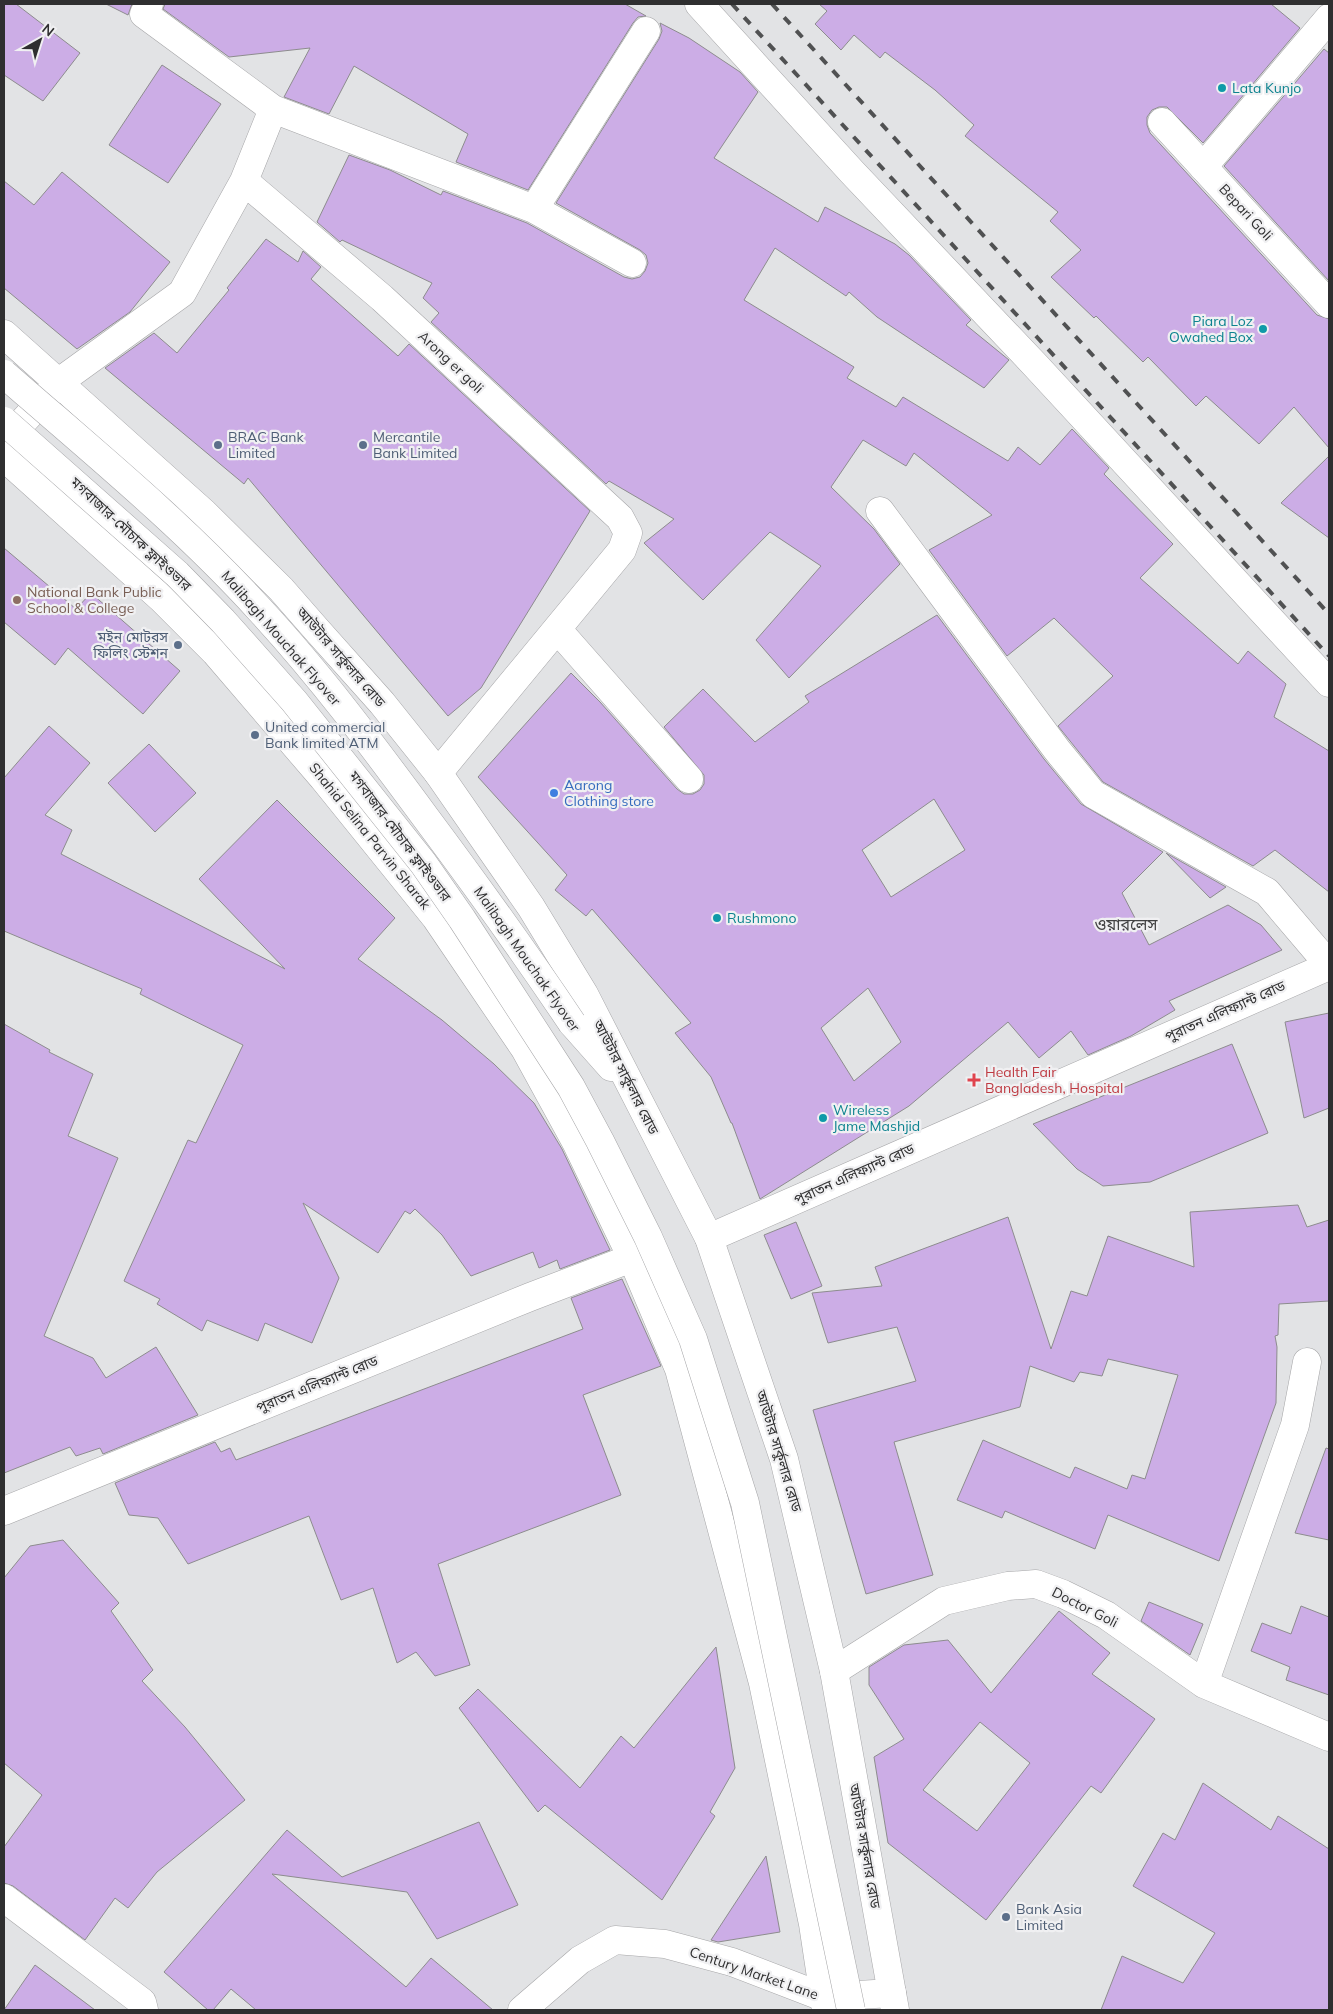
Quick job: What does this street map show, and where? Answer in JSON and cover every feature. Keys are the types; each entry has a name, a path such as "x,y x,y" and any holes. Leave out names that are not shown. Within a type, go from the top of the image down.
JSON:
{"street":[{"path":"149,4 144,14 273,109 534,209 632,263"},
{"path":"699,4 852,172 1036,366 1329,683"},
{"path":"1203,167 1329,18"},
{"path":"534,209 646,31"},
{"path":"4,442 60,382 182,293 244,181 273,109"},
{"name":"Bepari Goli","path":"1162,122 1329,304"},
{"name":"Arong er goli","path":"244,181 382,298 620,518 628,533 622,550 438,773"},
{"name":"আউটার সার্কুলার রোড","path":"4,334 60,382 197,507 281,589 382,703 438,773 531,906 584,994 709,1238 784,1459 834,1671 893,2001"},
{"name":"Malibagh Mouchak Flyover","path":"4,374 222,569 273,625 362,732 396,777 520,946 572,1023 600,1057 627,1081"},
{"name":"মগবাজার-মৌচাক ফ্লাইওভার","path":"4,420 177,574 223,621 294,700 423,863 462,919 571,1087 600,1141 648,1237 693,1339 745,1503 851,2010"},
{"name":"Shahid Selina Parvin Sharak","path":"4,457 162,599 215,652 323,778 436,918 525,1050 576,1142 632,1258 679,1369 763,1683 812,1924 824,2004"},
{"path":"880,511 1051,742 1094,794 1268,892 1329,965"},
{"path":"557,629 689,780"},
{"name":"পুরাতন এলিফ্যান্ট রোড","path":"709,1238 1329,965"},
{"name":"পুরাতন এলিফ্যান্ট রোড","path":"4,1511 512,1304 632,1258"},
{"path":"1204,1684 1294,1425 1307,1362"},
{"name":"Doctor Goli","path":"834,1671 944,1601 1008,1586 1036,1584 1063,1594 1106,1615 1204,1684 1329,1737"},
{"path":"4,1898 142,2002 144,2010"},
{"name":"Century Market Lane","path":"522,2010 580,1960 615,1940 665,1944 722,1960 824,2004 893,2001"}],"building":[{"path":"4,4 16,4 80,53 43,101 4,75"},
{"path":"106,4 132,4 128,15"},
{"path":"165,4 625,4 646,16 638,17 633,23 528,190 456,162 468,134 354,66 329,114 284,97 310,48 229,57 163,9"},
{"path":"819,4 1271,4 1300,28 1203,143 1167,107 1159,107 1152,110 1147,117 1147,125 1150,133 1317,315 1329,319 1329,448 1294,407 1259,444 1206,396 1196,406 1148,357 1143,362 1096,316 1094,318 1051,277 1081,250 1050,221 1058,212 965,136 974,125 935,90 885,52 880,58 854,35 841,50 815,24 827,11"},
{"path":"660,23 689,38 740,72 758,92 714,158 818,222 825,207 895,244 909,255 971,320 966,325 1009,360 984,388 877,317 849,292 846,296 775,248 744,300 854,367 847,378 896,407 903,397 1008,461 1018,447 1040,465 1072,429 1074,431 1109,468 1104,474 1173,544 1140,578 1238,664 1248,651 1286,684 1274,717 1329,751 1329,892 1275,850 1253,866 1103,782 1058,726 1113,676 1054,618 1007,656 929,550 992,515 914,453 906,466 863,440 831,487 874,529 900,564 789,678 756,640 821,566 770,532 703,600 644,543 674,519 609,481 606,484 431,322 439,313 423,298 432,283 342,240 340,242 317,222 349,155 390,170 441,195 443,191 527,223 624,277 632,279 640,277 648,263 646,255 556,203 659,39 662,31"},
{"path":"1324,49 1329,53 1329,281 1224,166"},
{"path":"162,65 221,104 168,183 109,145"},
{"path":"62,172 170,262 130,312 77,349 4,288 4,181 34,205"},
{"path":"266,239 298,262 303,251 321,267 311,279 398,356 409,344 590,511 481,688 448,716 248,478 244,484 105,368 154,333 177,353 229,290 227,288"},
{"path":"1329,456 1329,538 1281,503"},
{"path":"4,548 76,609 91,593 180,671 143,714 68,648 55,665 4,622"},
{"path":"937,615 1044,759 1081,804 1163,852 1122,893 1149,945 1228,905 1261,925 1282,950 1169,1001 1175,1010 1131,1036 1088,1055 1071,1031 1039,1058 1008,1022 909,1106 760,1199 732,1123 711,1077 675,1033 691,1023 592,909 586,916 555,890 567,875 478,777 571,673 600,702 677,789 684,794 693,794 700,790 704,784 704,775 664,727 703,689 755,742 809,702 805,696","holes":["934,799 965,850 891,897 862,850","868,988 901,1042 854,1081 821,1028"]},
{"path":"49,726 90,763 45,815 72,830 61,854 285,969 199,879 277,800 395,918 358,959 442,1020 494,1064 534,1103 562,1149 610,1250 560,1269 557,1260 539,1268 533,1252 471,1276 442,1235 415,1209 410,1214 405,1211 378,1253 303,1203 339,1278 312,1343 265,1323 258,1341 207,1320 202,1331 157,1304 160,1299 124,1281 188,1140 196,1143 243,1045 140,994 142,989 4,931 4,778"},
{"path":"149,744 196,793 155,832 108,783"},
{"path":"1166,853 1226,887 1210,898"},
{"path":"1329,1013 1329,1108 1304,1118 1285,1022"},
{"path":"4,1024 50,1050 49,1052 93,1074 68,1136 118,1158 44,1336 93,1358 106,1378 156,1347 198,1415 103,1454 100,1448 76,1456 70,1447 4,1473"},
{"path":"1232,1044 1268,1133 1150,1182 1103,1186 1077,1169 1033,1124"},
{"path":"1298,1205 1307,1227 1329,1220 1329,1301 1279,1304 1278,1335 1275,1336 1277,1347 1276,1403 1219,1561 1108,1515 1095,1549 1005,1511 1002,1518 957,1500 983,1440 1070,1478 1075,1467 1127,1489 1132,1475 1145,1479 1178,1375 1108,1359 1102,1376 1080,1372 1074,1382 1030,1366 1020,1407 894,1442 933,1575 866,1594 813,1410 916,1381 897,1327 828,1343 812,1293 882,1286 875,1267 1008,1217 1051,1349 1071,1291 1087,1296 1108,1236 1194,1267 1190,1212"},
{"path":"796,1222 822,1286 791,1299 764,1235"},
{"path":"622,1279 661,1366 583,1395 621,1495 438,1564 470,1665 435,1676 416,1652 397,1663 373,1588 341,1600 309,1516 188,1564 158,1518 129,1515 115,1483 215,1442 221,1452 230,1448 236,1460 583,1329 571,1298"},
{"path":"1326,1448 1329,1449 1329,1540 1295,1533"},
{"path":"63,1540 119,1603 111,1611 153,1670 142,1681 185,1727 245,1800 157,1872 128,1908 115,1898 85,1940 13,1886 4,1883 4,1847 42,1795 4,1763 4,1578 30,1546"},
{"path":"1149,1602 1203,1624 1190,1655 1141,1621"},
{"path":"1301,1606 1329,1617 1329,1695 1286,1680 1290,1667 1251,1651 1262,1623 1291,1634"},
{"path":"1059,1611 1110,1653 1092,1674 1155,1719 1101,1793 1091,1786 986,1920 888,1843 874,1757 904,1739 869,1685 869,1667 904,1645 948,1640 991,1693","holes":["980,1722 1030,1763 977,1831 923,1790"]},
{"path":"716,1647 735,1768 710,1812 715,1816 662,1900 545,1805 538,1812 459,1708 478,1689 580,1788 621,1736 634,1748"},
{"path":"1203,1783 1271,1830 1278,1816 1329,1849 1329,2010 1101,2010 1122,1956 1183,1983 1215,1933 1133,1886 1163,1833 1175,1840"},
{"path":"479,1822 518,1905 437,1939 407,1892 272,1874 406,1987 431,1958 493,2010 256,2010 231,1989 213,2010 208,2010 164,1972 287,1830 342,1877"},
{"path":"766,1856 780,1932 718,1942 711,1940"},
{"path":"35,1965 95,2010 4,2010"}],"railway":[{"path":"732,4 1329,656"},
{"path":"772,4 1329,614"}],"place":[{"name":"Lata Kunjo","path":"1222,88"},
{"name":"Piara Loz Owahed Box","path":"1263,329"},
{"name":"BRAC Bank Limited","path":"218,445"},
{"name":"Mercantile Bank Limited","path":"363,445"},
{"name":"National Bank Public School & College","path":"17,600"},
{"name":"মইন মোটরস ফিলিং স্টেশন","path":"178,645"},
{"name":"United commercial Bank limited ATM","path":"255,735"},
{"name":"Aarong Clothing store","path":"554,793"},
{"name":"Rushmono","path":"717,918"},
{"name":"Health Fair Bangladesh, Hospital","path":"974,1080"},
{"name":"Wireless Jame Mashjid","path":"823,1118"},
{"name":"Bank Asia Limited","path":"1006,1917"}],"district":[{"name":"ওয়ারলেস","path":"1126,924"}]}
